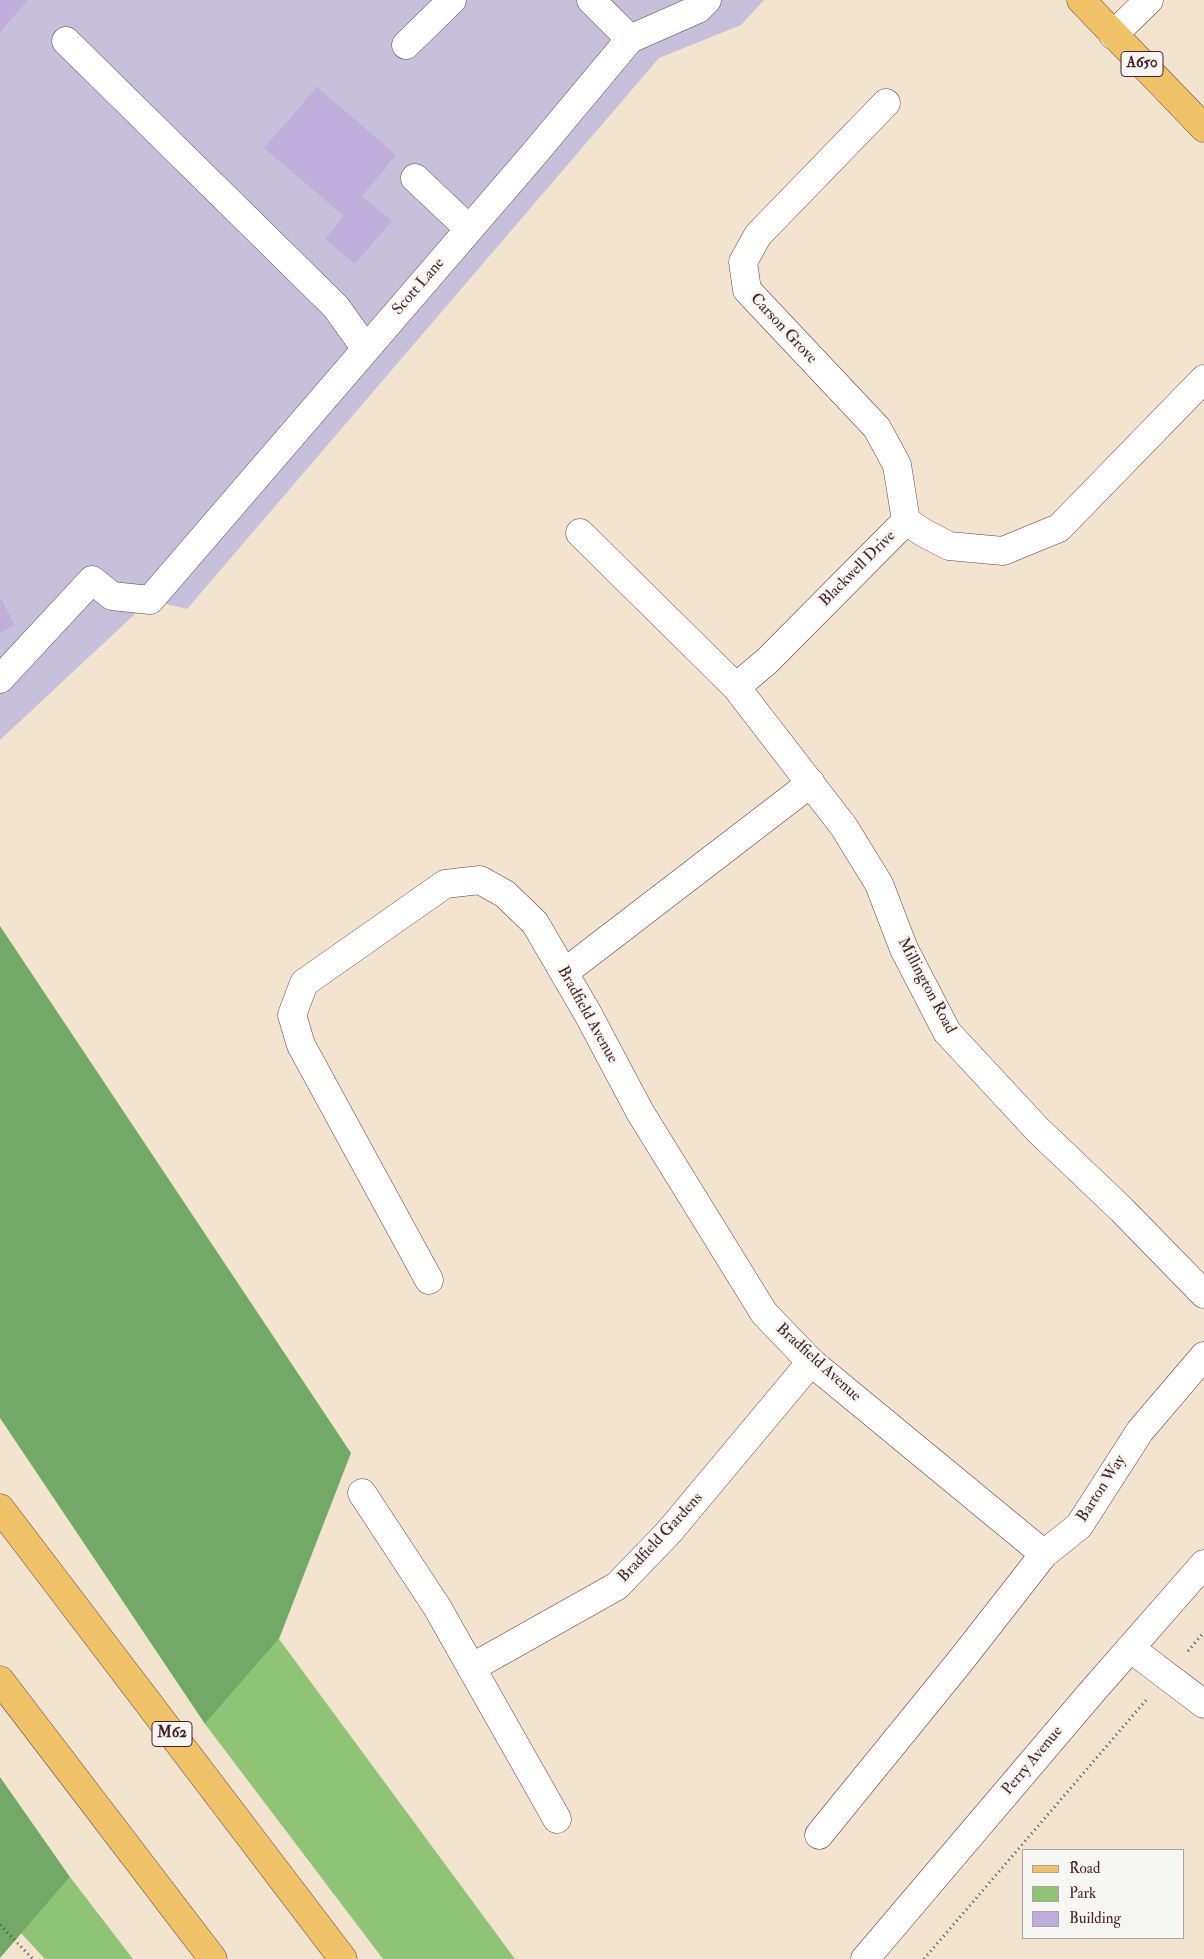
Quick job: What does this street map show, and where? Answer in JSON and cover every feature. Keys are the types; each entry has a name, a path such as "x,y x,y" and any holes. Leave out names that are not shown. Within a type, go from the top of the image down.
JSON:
{"main road":[{"name":"A650","path":"1081,0 1204,128"},
{"name":"M62","path":"0,1508 343,1959"},
{"path":"0,1680 213,1959"}],"street":[{"path":"406,45 452,0"},
{"path":"591,0 630,39"},
{"name":"Scott Lane","path":"0,679 92,580 112,596 150,600 630,39 698,9 707,0"},
{"path":"1114,35 1149,0"},
{"path":"66,40 336,307 366,349"},
{"name":"Carson Grove","path":"886,103 758,236 743,262 746,290 877,428 897,465 906,521"},
{"path":"414,178 469,229"},
{"name":"Blackwell Drive","path":"736,687 766,662 906,521 949,546 1003,551 1059,528 1204,379"},
{"name":"Millington Road","path":"580,533 736,687 844,827 879,884 904,949 948,1032 1038,1130 1122,1210 1204,1294"},
{"path":"565,972 811,783"},
{"name":"Bradfield Avenue","path":"429,1280 301,1045 292,1015 304,984 445,884 480,880 505,894 535,923 565,972 640,1112 764,1313 811,1362 1044,1554"},
{"name":"Barton Way","path":"819,1835 958,1664 1044,1554 1079,1526 1140,1431 1204,1356"},
{"name":"Bradfield Gardens","path":"471,1668 616,1586 669,1532 811,1362"},
{"path":"362,1493 437,1607 557,1819"},
{"name":"Perry Avenue","path":"865,1959 1204,1564"},
{"path":"1130,1648 1204,1704"}],"path":[{"path":"924,1959 1204,1632"},
{"path":"0,1925 33,1959"}],"shaded area":[{"path":"0,0 764,0 741,25 659,58 187,609 150,600 0,740"}],"green space":[{"path":"0,926 351,1453 279,1639 205,1724 0,1418"},
{"path":"279,1639 515,1959 383,1959 205,1724"},
{"path":"0,1777 70,1877 0,1958"},
{"path":"70,1877 133,1959 45,1959 21,1933"}],"building":[{"path":"0,0 28,0 0,32"},
{"path":"317,87 396,155 362,196 392,221 355,264 325,239 344,216 264,148"},
{"path":"0,597 15,625 0,633"}]}
